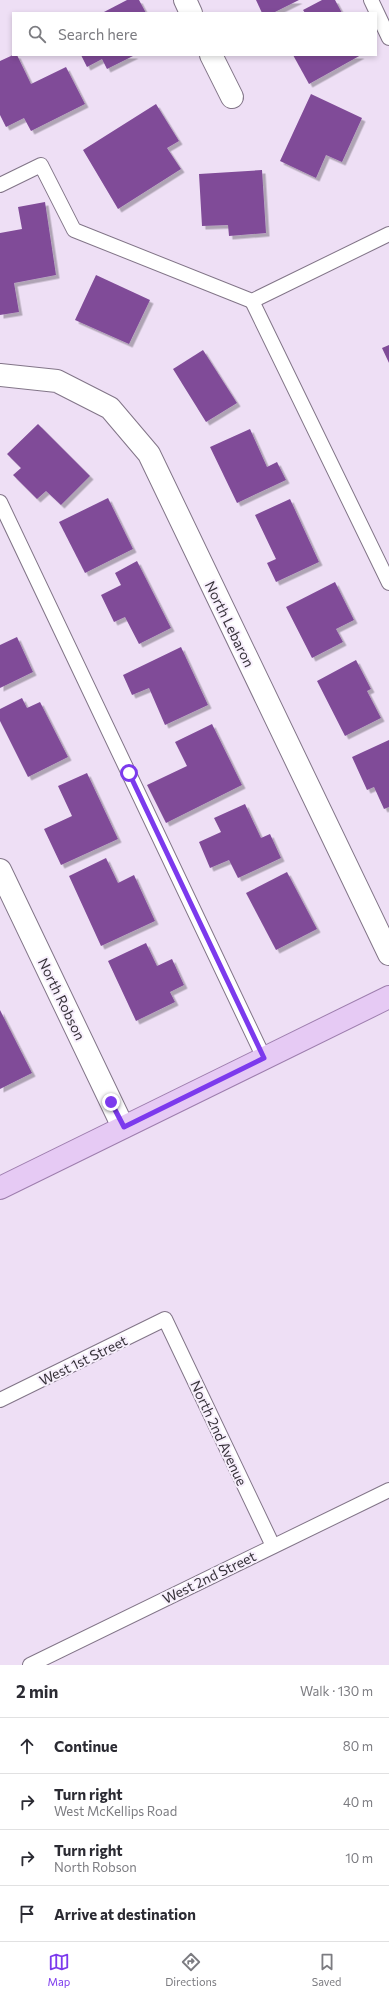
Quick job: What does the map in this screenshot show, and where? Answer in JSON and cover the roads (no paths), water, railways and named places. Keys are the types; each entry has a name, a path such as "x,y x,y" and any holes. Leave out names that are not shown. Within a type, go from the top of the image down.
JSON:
{"main road":[{"path":"0,1188 389,997"}],"street":[{"path":"185,0 191,12"},
{"path":"212,56 232,97"},
{"name":"North Lebaron","path":"0,375 57,381 110,408 149,454 389,954"},
{"name":"North Robson","path":"0,870 124,1127"}],"lane":[{"path":"371,0 377,12"},
{"path":"377,13 389,38"},
{"path":"0,185 41,165 74,230 252,301 389,583"},
{"path":"252,301 389,234"},
{"path":"0,502 264,1058"},
{"name":"West 1st Street","path":"0,1400 165,1319"},
{"name":"North 2nd Avenue","path":"165,1319 273,1546"},
{"name":"West 2nd Street","path":"30,1665 389,1490"}]}
